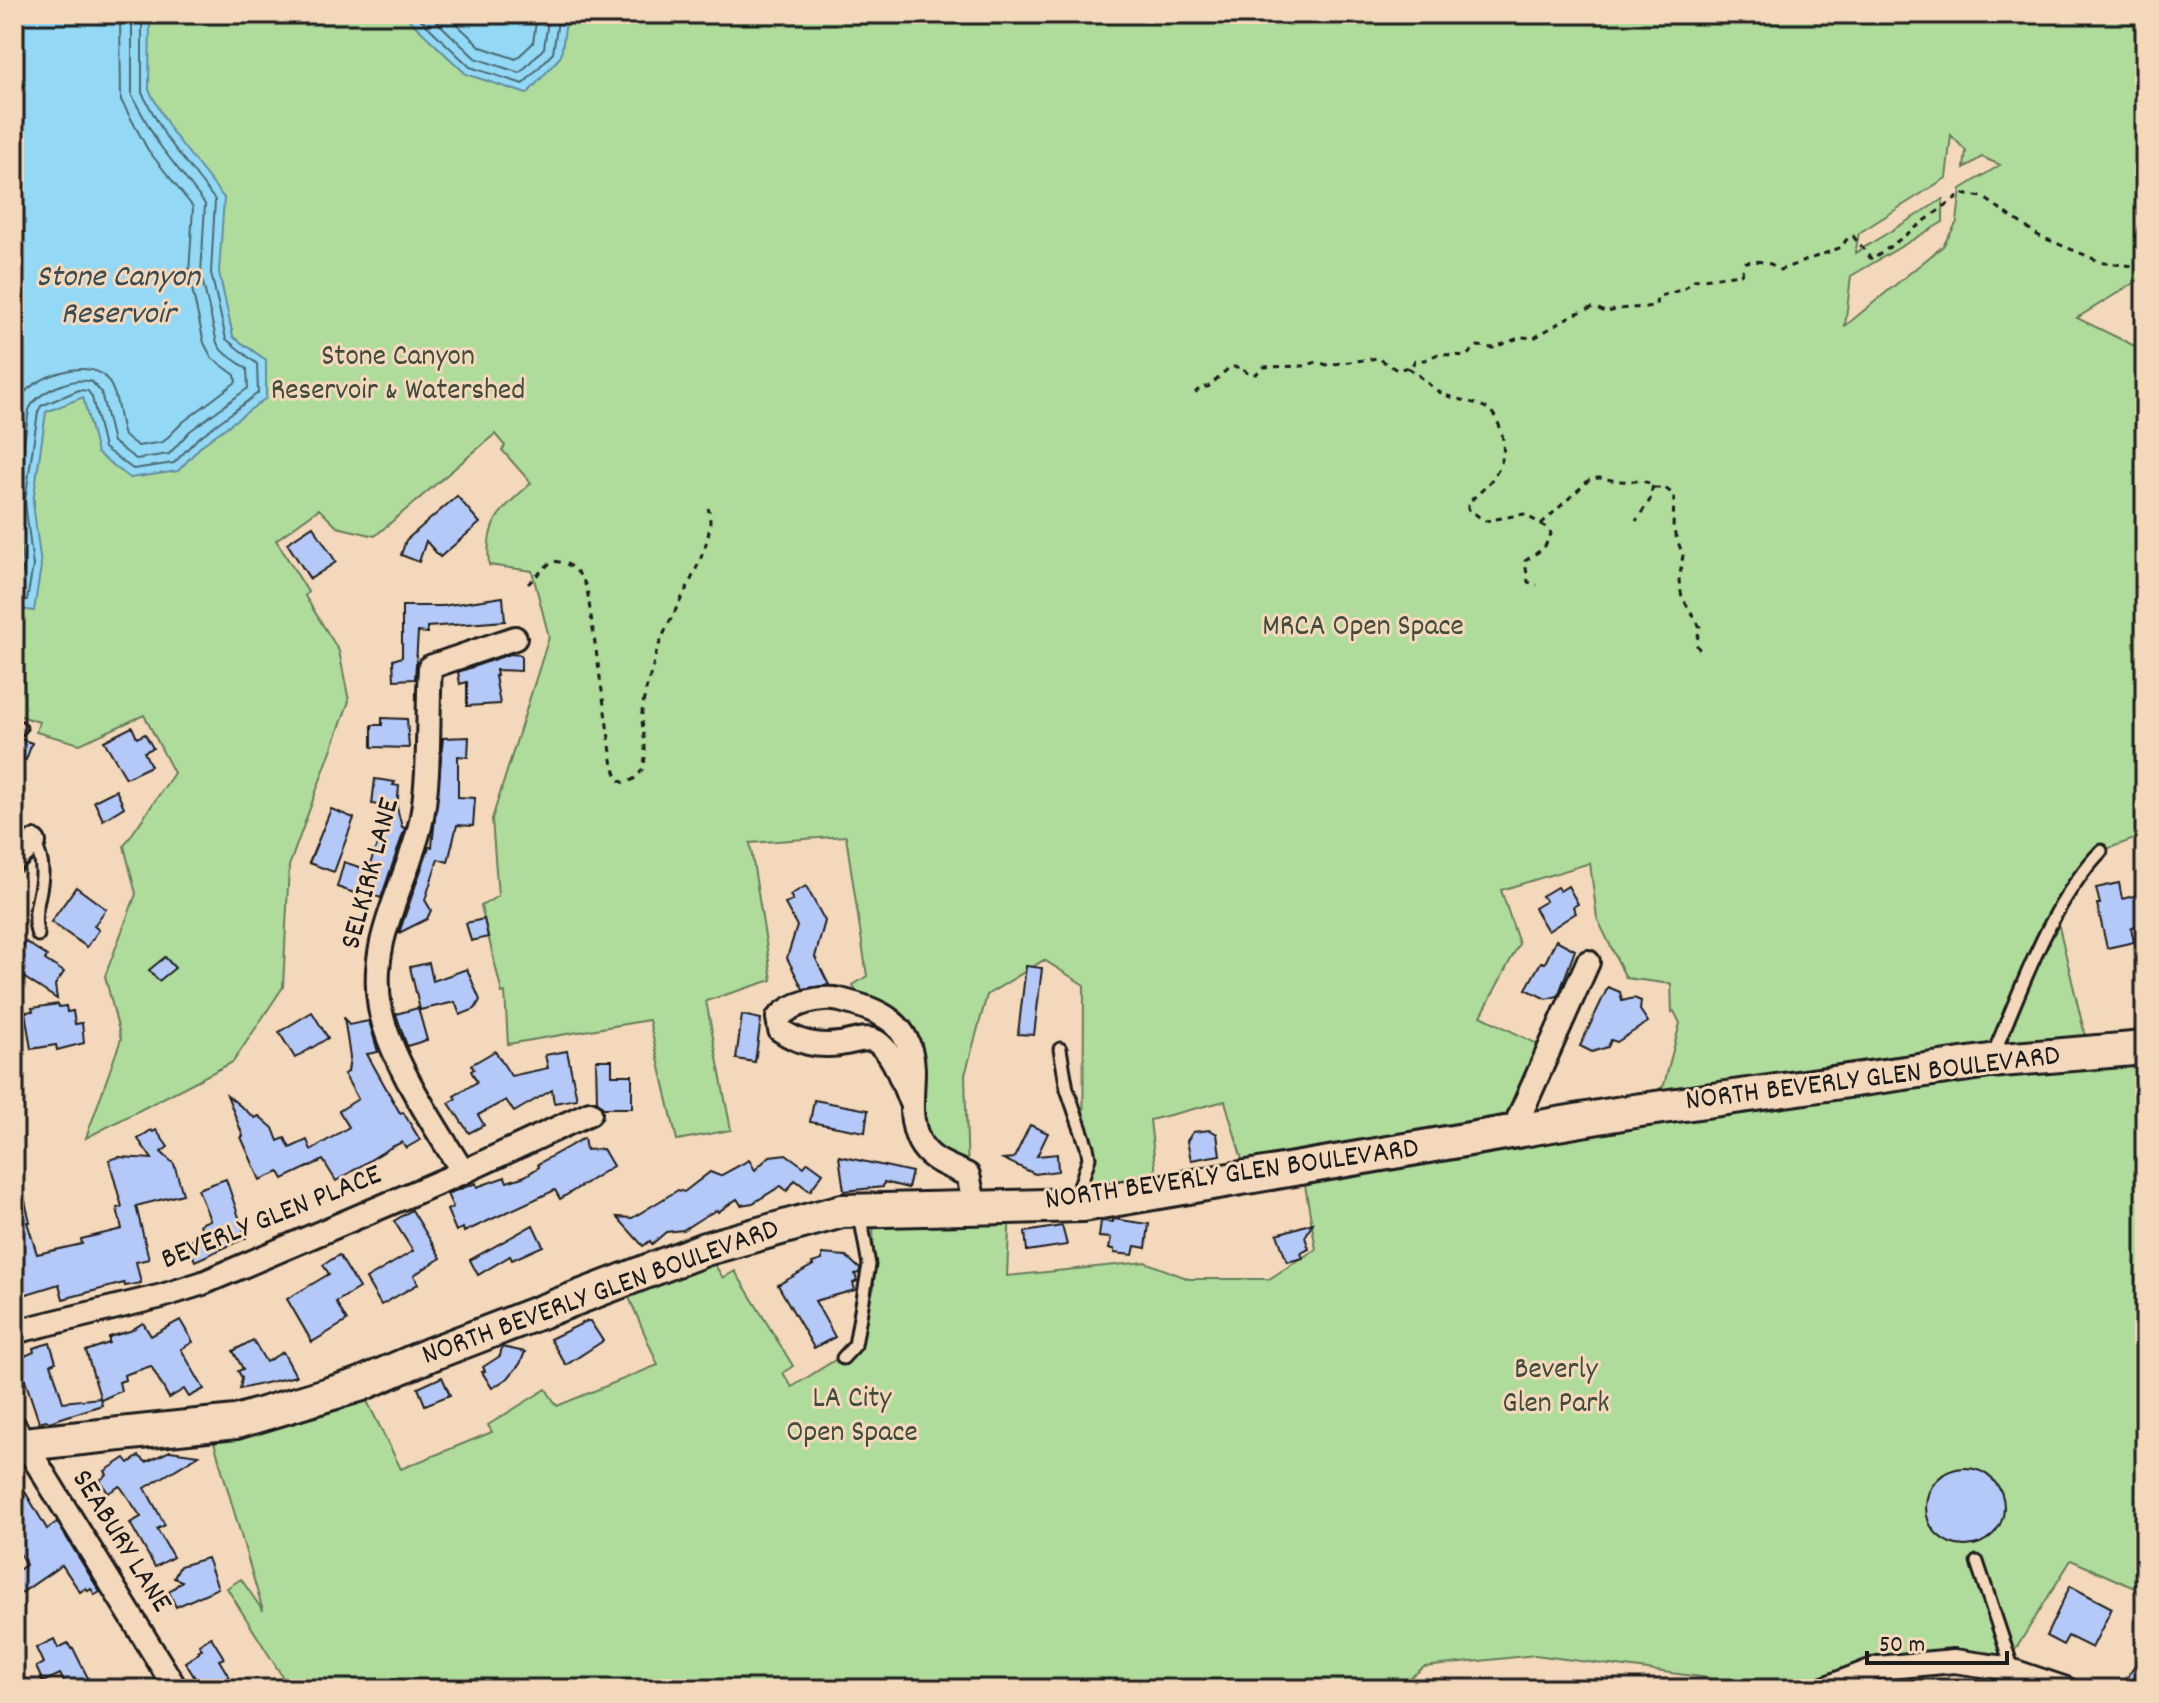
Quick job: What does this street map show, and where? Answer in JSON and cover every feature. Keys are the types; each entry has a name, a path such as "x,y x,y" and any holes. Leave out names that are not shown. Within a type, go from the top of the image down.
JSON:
{"main road":[{"name":"NORTH BEVERLY GLEN BOULEVARD","path":"17,1439 236,1422 359,1385 431,1354 705,1249 842,1211 1083,1205 1634,1111 1990,1061 2145,1048"}],"street":[{"name":"SELKIRK LANE","path":"463,1172 395,1050 381,1012 376,975 380,940 420,826 426,789 430,667 515,638"},
{"path":"14,860 34,842"},
{"path":"1512,1133 1588,962"},
{"path":"911,1103 892,1061 876,1041 869,1039 838,1045 811,1045 794,1040 780,1030 778,1018 787,1008 831,998 871,1008 895,1023 907,1043 913,1067 911,1116 920,1143 932,1158 968,1175 975,1207"},
{"name":"BEVERLY GLEN PLACE","path":"14,1332 203,1283 463,1172 590,1113"},
{"name":"SEABURY LANE","path":"17,1439 176,1689"},
{"path":"1824,1689 1878,1668 1954,1661 2013,1671 2066,1689"}],"lane":[{"path":"34,842 42,856 42,888 34,925 38,935"},
{"path":"1990,1061 2056,914 2080,873 2101,851"},
{"path":"1060,1049 1067,1089 1089,1158 1080,1186 1083,1205"},
{"path":"843,1358 855,1345 869,1265 859,1210"},
{"path":"1977,1562 2013,1671"}],"path":[{"path":"1408,368 1415,360 1425,360 1438,354 1466,356 1478,346 1493,348 1521,337 1534,338 1572,315 1594,307 1607,313 1616,308 1656,305 1657,297 1684,289 1694,280 1741,274 1746,262 1775,265 1780,270 1791,267 1814,255 1842,247 1853,236 1872,260 1961,194 1983,197 2039,236 2104,263 2145,267"},
{"path":"1195,393 1201,387 1208,387 1230,367 1242,367 1248,374 1256,374 1264,367 1279,365 1303,366 1317,362 1327,365 1378,358 1390,367 1408,368 1423,376 1427,384 1448,396 1487,407 1498,420 1505,447 1498,473 1468,503 1468,509 1485,521 1524,514 1549,529 1551,534 1544,548 1525,561 1528,582 1537,585"},
{"path":"1541,524 1596,477 1619,482 1636,478 1653,484 1650,500 1636,521"},
{"path":"1654,488 1665,488 1674,495 1673,529 1683,555 1679,581 1682,597 1700,627 1696,644 1702,654"},
{"path":"528,584 552,561 564,562 582,575 587,589 613,766 618,780 625,783 633,780 642,773 646,759 642,711 657,649 702,555 709,531 708,508"}],"green space":[{"path":"55,14 2145,14 2145,276 2077,318 2145,351 2145,835 2101,851 2056,914 2089,1052 2145,1048 2145,1585 2139,1590 2071,1560 2004,1668 1954,1661 1824,1689 1722,1689 1708,1678 1535,1655 1424,1667 1396,1689 296,1689 292,1681 287,1684 227,1588 241,1579 263,1611 209,1425 359,1385 401,1469 492,1432 488,1425 546,1389 557,1406 658,1365 622,1281 705,1249 723,1278 735,1271 793,1366 783,1373 792,1387 857,1346 874,1287 873,1210 1010,1206 1007,1276 1145,1262 1189,1279 1269,1279 1316,1249 1302,1168 1247,1177 1225,1101 1150,1120 1158,1192 1083,1205 1084,985 1044,960 987,995 965,1075 968,1175 920,1143 907,1042 863,1003 853,985 867,976 846,836 750,843 772,980 706,1001 731,1130 677,1140 649,1020 508,1044 505,992 502,993 481,906 498,896 492,819 549,637 532,571 489,565 492,527 503,510 531,483 502,450 505,446 495,434 375,536 337,527 319,509 276,540 308,592 305,596 339,651 349,701 289,866 283,987 233,1062 86,1138 121,1039 105,976 136,894 124,846 174,773 144,715 80,744 36,732 39,722 14,714 14,422 34,507 25,286 265,391 266,360 233,337 222,287","holes":["1951,135 1966,151 1964,168 1982,157 2000,165 1961,189 1957,222 1943,246 1845,326 1851,276 1943,222 1943,199 1855,253 1859,233 1946,178","1590,863 1597,918 1626,978 1671,984 1672,1012 1680,1023 1664,1085 1635,1111 1512,1132 1549,1050 1481,1016 1519,944 1501,890"]}],"water":[{"name":"Stone Canyon Reservoir","path":"14,14 150,15 149,90 172,132 224,198 219,272 233,337 266,360 266,398 202,445 178,471 130,478 97,453 83,397 46,412 33,502 41,566 34,611 14,608"},
{"path":"403,14 567,14 561,56 527,94 466,74"}],"building":[{"path":"457,496 480,523 440,557 426,541 419,562 401,555 406,540"},
{"path":"313,526 336,562 310,579 287,543"},
{"path":"503,597 505,621 427,627 427,633 418,632 415,679 394,680 393,660 402,657 402,606 442,606"},
{"path":"510,654 521,655 521,671 496,670 500,704 467,706 467,682 460,684 458,672"},
{"path":"382,718 407,719 409,748 372,747 372,725 382,725"},
{"path":"132,727 137,738 145,734 153,748 144,752 151,766 126,778 104,741"},
{"path":"14,737 32,743 26,760 14,755"},
{"path":"469,737 468,757 458,756 458,797 475,798 473,826 457,825 448,862 438,859 425,900 431,910 427,919 399,933 429,847 432,847 443,738"},
{"path":"375,779 395,782 393,785 399,786 397,808 402,827 405,828 381,898 337,887 344,862 368,870 390,807 372,804"},
{"path":"116,790 124,807 103,820 94,801"},
{"path":"331,809 354,818 334,872 309,863"},
{"path":"2119,883 2122,899 2145,893 2145,925 2131,927 2134,942 2107,948 2096,888"},
{"path":"806,886 825,921 815,957 829,985 803,989 787,958 797,926 785,904 793,900 790,895"},
{"path":"1568,886 1578,904 1573,907 1576,913 1548,931 1534,908 1546,901 1542,896 1557,887 1560,891"},
{"path":"76,887 106,909 94,926 99,930 87,947 51,922"},
{"path":"484,919 488,937 471,941 466,923"},
{"path":"1556,940 1575,950 1558,996 1546,999 1526,989 1541,962 1545,963"},
{"path":"26,942 64,972 55,985 57,999 14,971 14,960"},
{"path":"165,957 175,968 159,981 149,970"},
{"path":"429,963 433,981 467,969 480,1000 475,1009 460,1015 455,1002 420,1010 410,967"},
{"path":"1026,966 1042,968 1034,1035 1018,1034"},
{"path":"1608,987 1620,992 1622,1001 1634,998 1641,1001 1640,1010 1648,1022 1617,1042 1611,1040 1608,1047 1592,1052 1580,1046"},
{"path":"58,1004 59,1007 66,1006 67,1012 73,1011 75,1024 82,1023 84,1043 57,1050 56,1045 31,1049 25,1012"},
{"path":"418,1008 427,1040 407,1046 396,1014"},
{"path":"312,1012 328,1038 295,1058 279,1032"},
{"path":"742,1015 761,1019 755,1062 736,1059"},
{"path":"344,1017 349,1025 369,1021 378,1052 367,1054 400,1113 403,1112 420,1140 406,1148 402,1142 336,1181 323,1160 283,1179 279,1172 260,1180 227,1095 255,1118 259,1116 273,1128 278,1141 285,1138 290,1148 307,1140 311,1150 349,1127 339,1111 358,1099 344,1074 348,1072 350,1057"},
{"path":"495,1051 511,1076 548,1068 545,1055 567,1051 577,1099 554,1103 552,1090 514,1112 506,1100 478,1115 484,1125 469,1133 449,1103 456,1099 454,1096 477,1082 471,1065"},
{"path":"596,1060 612,1060 612,1075 632,1075 632,1108 603,1108 597,1101"},
{"path":"814,1100 868,1110 865,1132 810,1122"},
{"path":"1030,1125 1048,1133 1037,1156 1057,1154 1058,1171 1035,1174 1003,1159 1014,1158"},
{"path":"156,1130 168,1147 161,1152 174,1164 183,1194 136,1206 149,1259 136,1262 141,1283 125,1286 124,1283 63,1299 59,1284 14,1298 14,1278 24,1276 14,1243 14,1181 20,1180 30,1222 27,1222 37,1254 82,1244 81,1239 122,1229 117,1208 122,1207 109,1160 119,1157 152,1159 138,1139"},
{"path":"1210,1130 1217,1134 1220,1155 1191,1160 1187,1141 1193,1132"},
{"path":"584,1138 586,1150 603,1149 613,1166 560,1199 555,1190 464,1232 463,1228 456,1231 447,1210 453,1207 447,1194 476,1183 477,1187 505,1177 507,1182 525,1176 539,1167 538,1164"},
{"path":"786,1154 804,1167 808,1162 823,1173 810,1191 795,1180 787,1191 781,1186 753,1203 741,1205 737,1199 683,1230 666,1232 652,1244 650,1241 643,1246 617,1217 632,1218 678,1190 684,1192 710,1172 720,1176 749,1160 755,1170 770,1156"},
{"path":"839,1156 912,1172 908,1188 884,1182 883,1187 844,1191"},
{"path":"226,1179 246,1238 195,1261 187,1242 204,1236 200,1224 210,1220 198,1189"},
{"path":"412,1210 441,1258 414,1275 418,1284 381,1305 366,1279 413,1251 394,1221"},
{"path":"1113,1219 1149,1224 1146,1248 1135,1246 1133,1255 1114,1253 1114,1249 1109,1249 1111,1238 1099,1237 1101,1221 1113,1222"},
{"path":"1313,1223 1305,1237 1309,1249 1301,1253 1303,1258 1287,1262 1277,1234"},
{"path":"533,1225 543,1246 512,1260 510,1256 478,1275 470,1260"},
{"path":"1062,1226 1067,1245 1027,1251 1025,1232"},
{"path":"822,1254 846,1256 860,1269 855,1274 855,1290 815,1301 835,1337 814,1348 778,1285 822,1260"},
{"path":"339,1255 359,1288 336,1302 347,1321 312,1342 287,1299 329,1274 323,1265"},
{"path":"180,1320 193,1342 181,1349 204,1389 189,1397 184,1389 169,1398 151,1366 124,1375 125,1380 119,1382 121,1391 101,1400 86,1351 109,1343 109,1337 130,1331 143,1323 151,1336"},
{"path":"587,1321 603,1341 566,1365 550,1339"},
{"path":"253,1340 266,1362 283,1352 296,1376 240,1389 242,1378 238,1371 243,1369 233,1351"},
{"path":"50,1343 56,1362 51,1364 63,1402 100,1398 102,1405 49,1422 39,1422 18,1359 34,1352 33,1348"},
{"path":"502,1347 525,1352 508,1378 492,1388 482,1372 485,1371 483,1367 500,1356"},
{"path":"442,1377 450,1395 425,1405 418,1388"},
{"path":"170,1451 199,1455 145,1488 165,1525 157,1529 173,1557 155,1567 130,1523 141,1517 120,1486 108,1493 100,1480 107,1475 105,1471 125,1458 129,1463 139,1456 146,1462"},
{"path":"1965,1468 1980,1471 1993,1479 2001,1492 2004,1507 2001,1522 1993,1535 1980,1543 1965,1546 1950,1543 1937,1535 1929,1522 1926,1507 1929,1492 1937,1479 1950,1471"},
{"path":"14,1473 47,1529 57,1522 100,1592 95,1595 86,1588 80,1592 62,1565 14,1598 14,1573 26,1565 14,1543"},
{"path":"207,1558 218,1588 176,1607 169,1592 182,1581 174,1578 180,1566"},
{"path":"2070,1586 2112,1608 2092,1648 2068,1636 2063,1645 2046,1636"},
{"path":"211,1637 224,1658 219,1660 231,1680 227,1682 230,1689 202,1689 185,1662 199,1653 202,1649 199,1645"},
{"path":"54,1639 58,1648 68,1643 73,1648 89,1680 72,1689 68,1689 60,1674 43,1682 36,1667 43,1663 36,1648"},
{"path":"2145,1650 2145,1689 2120,1689"}],"park label":[{"name":"Stone Canyon Reservoir & Watershed","path":"398,375"},
{"name":"MRCA Open Space","path":"1363,628"},
{"name":"Beverly Glen Park","path":"1556,1388"},
{"name":"LA City Open Space","path":"852,1417"}]}
